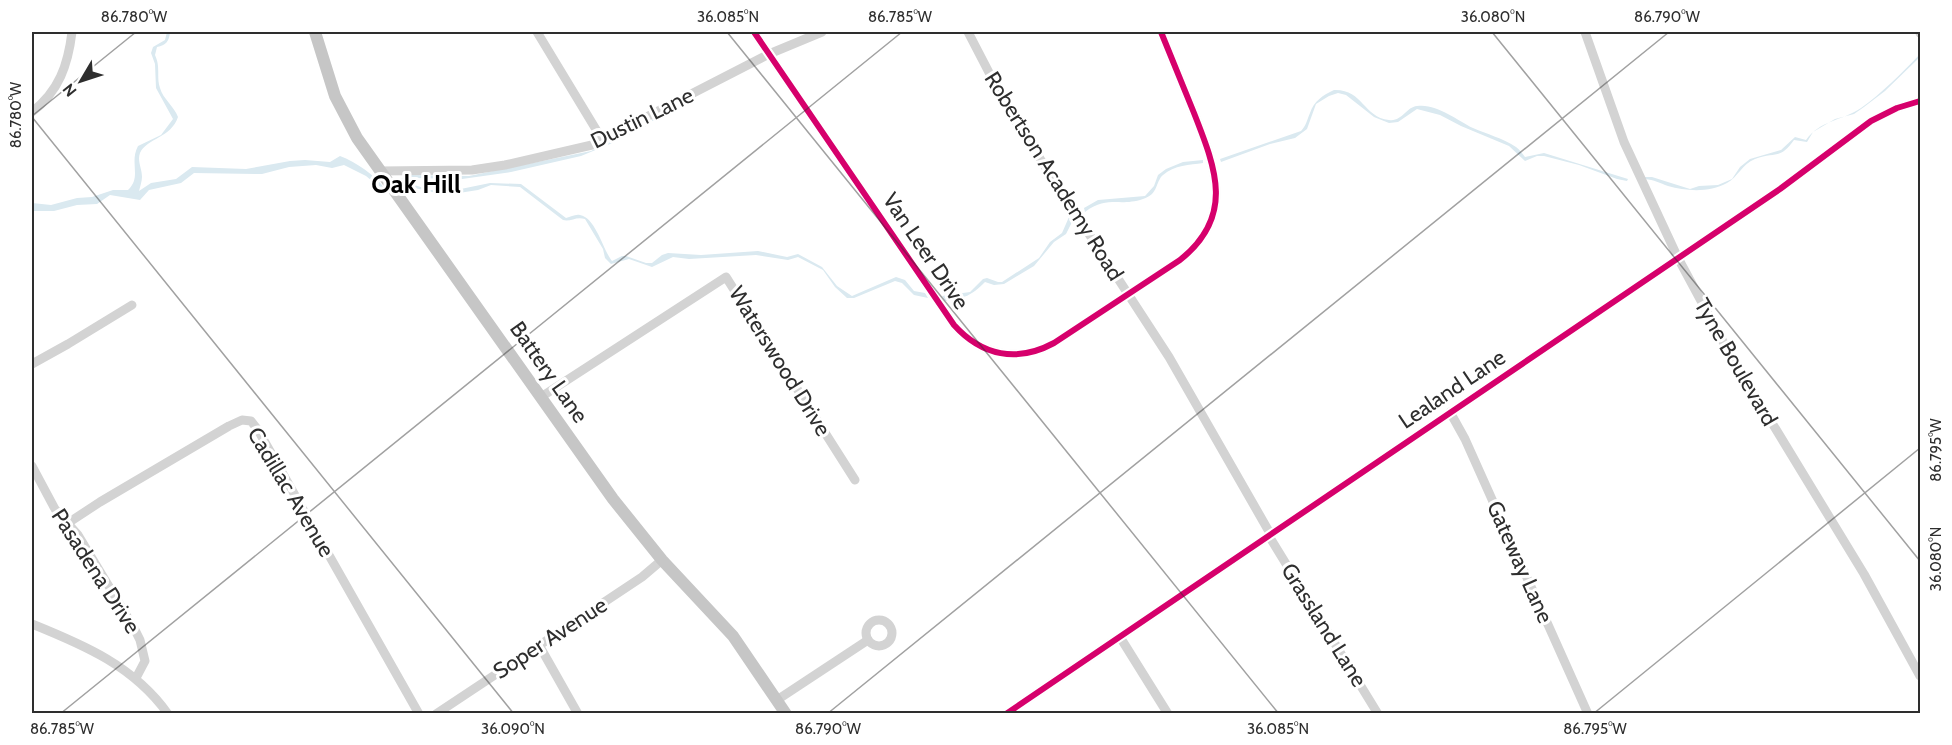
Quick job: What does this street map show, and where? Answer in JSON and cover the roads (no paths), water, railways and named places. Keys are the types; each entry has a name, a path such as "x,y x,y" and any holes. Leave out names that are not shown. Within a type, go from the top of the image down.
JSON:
{"main road":[{"name":"Battery Lane","path":"315,32 341,110 357,138 613,499 662,560 728,630 786,714"}],"street":[{"path":"32,112 47,99 61,78 68,57 72,32"},
{"path":"537,32 603,141"},
{"name":"Van Leer Drive","path":"754,32 948,317 970,341 986,350 1004,354 1024,354 1054,344 1180,260 1196,246 1211,222 1216,202 1214,165 1161,32"},
{"name":"Dustin Lane","path":"380,171 472,170 554,155 603,141 769,54 822,32"},
{"name":"Robertson Academy Road","path":"968,32 1009,111 1170,357 1270,536"},
{"name":"Tyne Boulevard","path":"1585,32 1624,142 1678,258 1732,359 1859,566 1920,676"},
{"name":"Lealand Lane","path":"1006,714 1803,173 1871,121 1897,108 1920,101"},
{"name":"Waterswood Drive","path":"541,397 726,277 855,480"},
{"path":"32,364 132,305"},
{"name":"Gateway Lane","path":"1450,412 1466,439 1588,714"},
{"name":"Cadillac Avenue","path":"68,523 229,426 242,420 251,421 262,436 419,714"},
{"name":"Pasadena Drive","path":"32,466 55,509 78,535 140,640 145,661 136,678"},
{"name":"Grassland Lane","path":"1270,536 1378,714"},
{"name":"Soper Avenue","path":"436,714 642,577 662,560"},
{"path":"32,624 107,658 136,678 168,714"},
{"path":"1120,637 1167,714"},
{"path":"777,700 868,640"},
{"path":"539,645 578,714"}],"district":[{"name":"Oak Hill","path":"416,184"}]}
